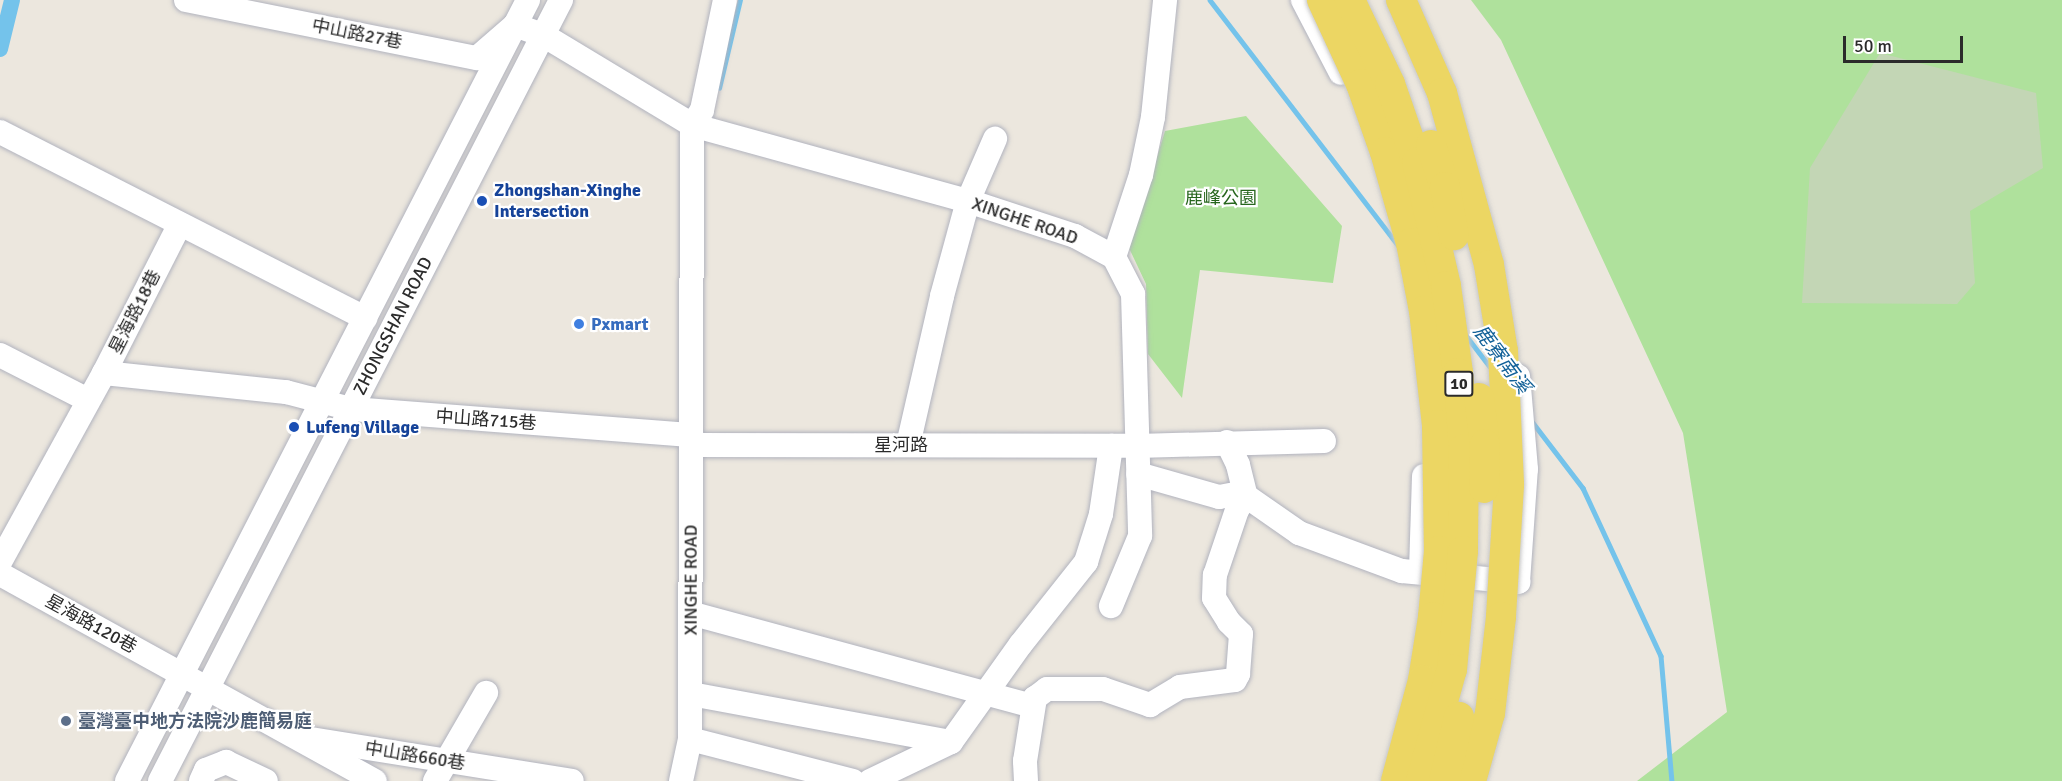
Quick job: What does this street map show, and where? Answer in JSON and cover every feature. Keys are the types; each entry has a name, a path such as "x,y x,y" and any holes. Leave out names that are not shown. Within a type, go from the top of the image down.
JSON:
{"main road":[{"path":"1322,0 1361,84 1385,152 1411,243 1424,311 1437,425 1439,550 1433,617 1423,680 1396,781"},
{"name":"10","path":"1350,0 1390,84 1417,162 1446,286 1458,373 1464,449 1463,551 1452,669 1421,781"},
{"name":"10","path":"1372,0 1410,80 1445,187 1466,296 1485,444 1483,530 1474,648 1444,781"},
{"path":"1401,0 1442,93 1489,266 1503,351 1509,485 1501,617 1490,713 1471,781"}],"street":[{"name":"中山路27巷","path":"186,0 477,58 515,25"},
{"name":"ZHONGSHAN ROAD","path":"128,781 528,0"},
{"name":"ZHONGSHAN ROAD","path":"160,781 561,0"},
{"path":"692,125 702,110 725,0"},
{"path":"1111,606 1140,536 1133,294 1114,257 1141,175 1153,117 1165,0"},
{"path":"1303,0 1342,75 1375,165 1408,274 1421,378 1424,482 1421,571"},
{"path":"1137,474 1220,497 1235,494 1246,496 1299,532 1402,571 1518,582 1526,469 1515,335 1486,214 1441,56 1412,0"},
{"name":"XINGHE ROAD","path":"515,25 543,35 692,125 968,201 1075,236 1114,257"},
{"name":"XINGHE ROAD","path":"681,781 690,739 691,694 692,125"},
{"path":"0,132 365,318"},
{"path":"908,445 942,296 968,201 995,139"},
{"name":"星海路18巷","path":"0,562 104,373 180,224"},
{"path":"0,355 88,400"},
{"name":"中山路715巷","path":"104,373 286,392 351,410 691,440"},
{"name":"星河路","path":"691,440 908,445 1111,446 1324,441"},
{"path":"690,613 1029,705 1047,689 1103,689 1150,705 1180,687 1234,680 1238,674 1241,634 1229,622 1214,598 1215,575 1238,510 1246,496 1238,465 1227,442"},
{"path":"870,781 951,742 986,692 1086,562 1101,514 1111,446"},
{"name":"星海路120巷","path":"0,574 182,674"},
{"name":"中山路660巷","path":"182,674 375,781"},
{"path":"441,771 486,693"},
{"path":"691,694 951,742"},
{"path":"1026,781 1025,760 1035,698"},
{"name":"中山路660巷","path":"294,736 441,771 572,781"},
{"path":"690,739 853,781"},
{"path":"201,781 206,770 226,762 266,781"}],"green space":[{"path":"1471,0 2062,0 2062,781 1637,781 1727,712 1683,433 1501,40"},
{"path":"1880,53 2036,93 2043,168 1970,211 1975,283 1957,304 1802,303 1810,168"},
{"name":"鹿峰公園","path":"1246,116 1342,226 1333,283 1200,270 1182,398 1148,354 1146,284 1129,248 1165,131"}],"waterway":[{"path":"0,49 12,0"},
{"path":"719,88 740,0"},
{"name":"鹿寮南溪","path":"1210,0 1399,246"},
{"name":"鹿寮南溪","path":"1465,334 1491,368"},
{"name":"鹿寮南溪","path":"1531,420 1583,488 1661,656 1672,781"}],"place":[{"name":"Zhongshan-Xinghe Intersection","path":"482,201"},
{"name":"Pxmart","path":"579,324"},
{"name":"Lufeng Village","path":"294,427"},
{"name":"臺灣臺中地方法院沙鹿簡易庭","path":"66,721"}]}
